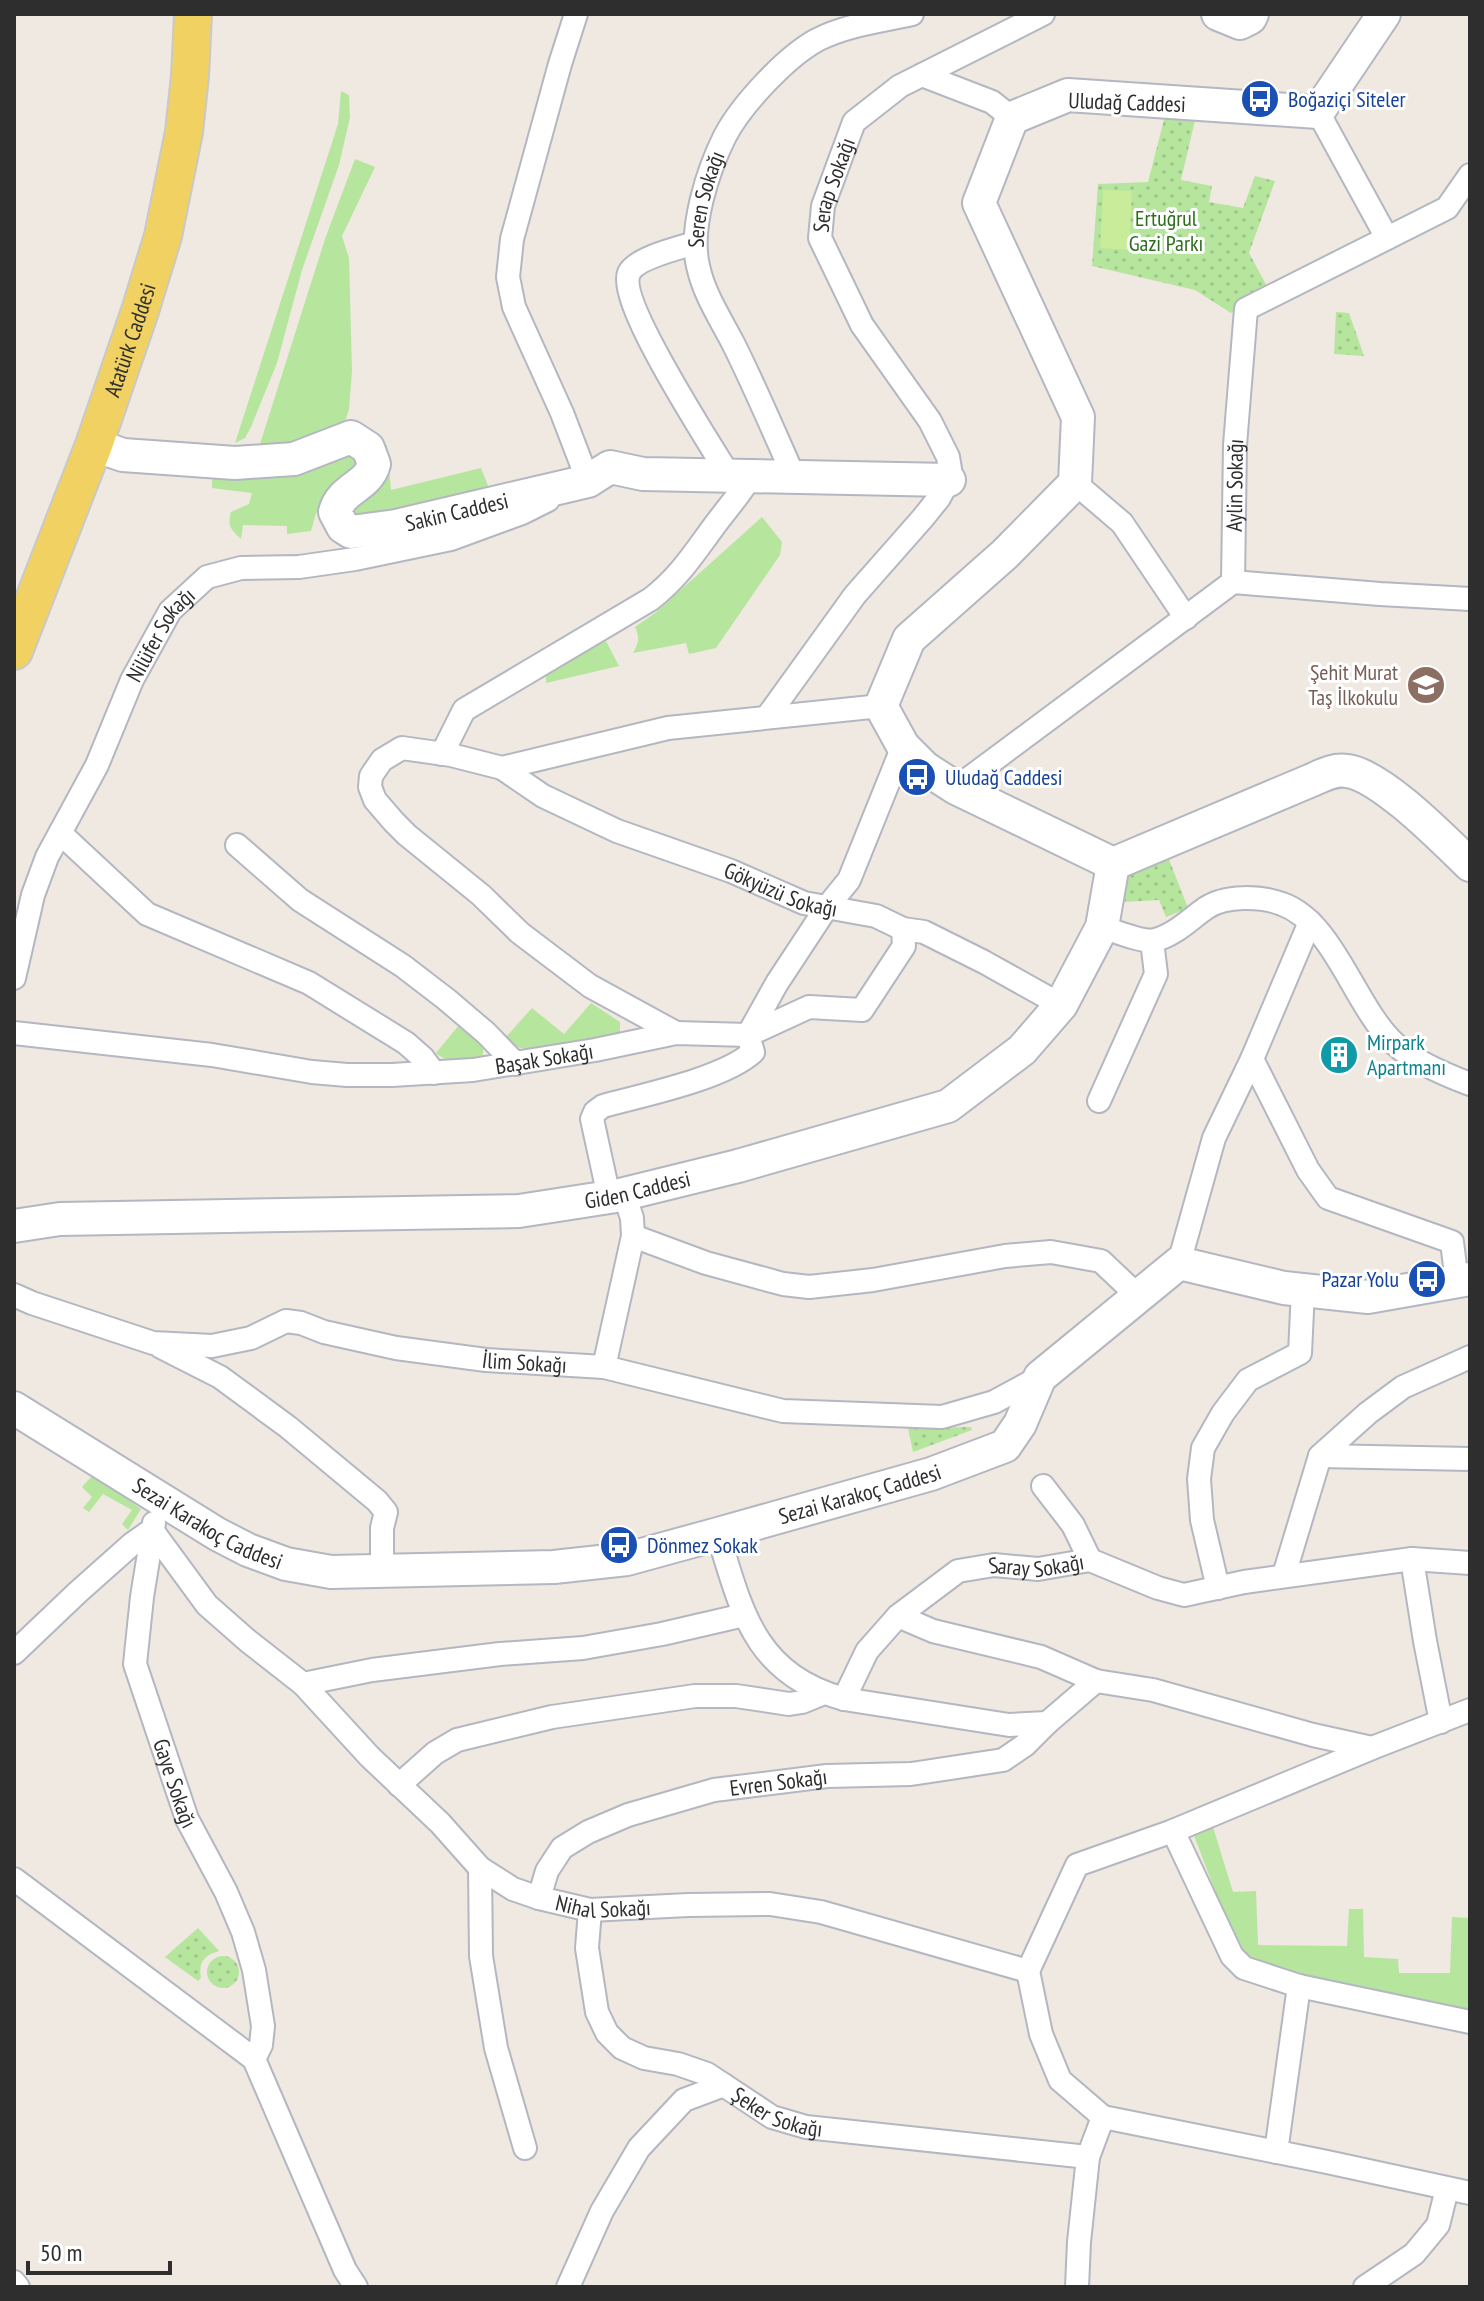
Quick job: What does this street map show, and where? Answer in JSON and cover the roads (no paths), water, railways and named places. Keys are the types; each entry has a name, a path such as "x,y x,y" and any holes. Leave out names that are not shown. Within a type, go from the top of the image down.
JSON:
{"main road":[{"name":"Atatürk Caddesi","path":"14,651 84,440 89,397 123,293 153,169 172,14"},
{"name":"Atatürk Caddesi","path":"14,587 84,440 140,311 163,236 184,132 193,14"}],"street":[{"path":"576,14 512,239 508,277 519,320 562,413 588,481"},
{"name":"Seren Sokağı","path":"794,477 706,293 697,264 695,243 701,206 726,135 743,110 793,56 818,39 842,30 912,14"},
{"name":"Serap Sokağı","path":"949,480 948,457 930,421 862,325 820,238 823,206 854,122 900,86 1043,14"},
{"path":"1218,14 1240,23 1252,14"},
{"path":"1384,14 1318,112 1387,238"},
{"path":"881,706 909,639 1005,554 1075,483 1078,417 979,203 1012,118 992,102 922,75"},
{"name":"Uludağ Caddesi","path":"1012,118 1068,95 1318,112"},
{"name":"Aylin Sokağı","path":"1233,582 1235,445 1246,309 1447,208 1470,175"},
{"path":"442,754 464,710 651,599 667,586 683,570 738,497 739,475 651,344 630,296 630,270 639,262 695,243"},
{"name":"Sakin Caddesi","path":"84,440 123,455 235,463 294,459 351,437 368,448 374,464 368,479 349,490 337,503 335,512 343,527 351,532 396,526 588,481 610,467 643,474 949,480"},
{"path":"767,717 871,573 922,519 949,480"},
{"name":"Nilüfer Sokağı","path":"14,978 33,895 60,833 97,765 132,680 170,611 207,577 241,568 299,567 355,559 451,539 522,513 588,481"},
{"path":"1075,483 1122,523 1186,618"},
{"path":"956,788 1233,582 1470,599"},
{"path":"676,1033 590,986 520,933 481,895 394,822 375,800 370,787 371,776 382,760 402,748 502,768 668,728 881,706"},
{"path":"881,706 903,746 925,768 956,788 1113,864 1334,771 1346,770 1370,779 1393,796 1470,865"},
{"path":"604,1367 633,1236 632,1218 616,1195 592,1119 595,1112 603,1106 684,1084 743,1061 753,1052 748,1035 777,983 827,907 849,880 903,746"},
{"name":"Gökyüzü Sokağı","path":"502,768 543,796 617,831 731,871 804,903 876,916 903,929 924,932 1061,1005"},
{"path":"60,833 147,914 309,983 406,1043 434,1073"},
{"path":"237,845 300,900 392,958 446,999 516,1064"},
{"name":"Giden Caddesi","path":"14,1226 60,1219 519,1211 616,1195 738,1166 948,1106 1022,1050 1061,1005 1102,927 1113,864"},
{"path":"1102,927 1152,941 1176,931 1210,905 1250,896 1285,904 1310,922 1341,963 1371,1018 1396,1046 1442,1073 1470,1084"},
{"path":"1252,1059 1308,1170 1328,1198 1452,1242 1463,1280 1368,1297 1284,1288 1179,1263 1214,1138 1252,1059 1310,922"},
{"path":"748,1035 809,1007 862,1010 904,946 903,929"},
{"path":"1099,1101 1156,974 1152,941"},
{"name":"Başak Sokağı","path":"14,1033 212,1055 347,1075 434,1073 516,1064 676,1033 748,1035"},
{"path":"633,1236 706,1263 783,1284 809,1287 873,1280 1005,1256 1051,1252 1101,1261 1138,1296"},
{"name":"Sezai Karakoç Caddesi","path":"14,1408 248,1550 286,1564 331,1572 554,1567 627,1559 931,1474 1005,1446 1020,1424 1040,1377 1179,1263"},
{"path":"1218,1588 1202,1520 1199,1479 1203,1448 1223,1413 1248,1380 1300,1353 1303,1290"},
{"name":"İlim Sokağı","path":"14,1295 153,1343 212,1346 251,1338 286,1321 396,1348 486,1360 604,1367 783,1411 942,1417 994,1402 1040,1377"},
{"path":"153,1343 220,1377 288,1427 377,1501 386,1512 382,1528 382,1571"},
{"path":"1284,1575 1320,1456 1403,1387 1470,1357"},
{"path":"1320,1456 1470,1459"},
{"path":"1043,1486 1073,1525 1090,1560"},
{"name":"Gaye Sokağı","path":"161,1499 152,1530 135,1664 187,1819 226,1892 243,1932 254,1970 263,2026 261,2045 254,2059"},
{"path":"14,1653 77,1593 152,1530"},
{"name":"Nihal Sokağı","path":"152,1530 207,1605 303,1684 480,1868 513,1889 590,1910 770,1904 821,1912 1028,1971"},
{"path":"718,1534 744,1615 768,1652 802,1683 834,1696 1009,1725 1047,1723"},
{"path":"1412,1559 1441,1722"},
{"name":"Saray Sokağı","path":"834,1696 898,1616 958,1571 994,1565 1038,1569 1090,1560 1158,1588 1184,1595 1284,1575 1412,1559 1470,1563"},
{"path":"303,1684 372,1670 500,1654 583,1648 744,1615"},
{"path":"898,1616 933,1631 1041,1657 1096,1681 1153,1690 1313,1735 1372,1748"},
{"name":"Evren Sokağı","path":"539,1898 547,1871 562,1848 588,1832 628,1815 714,1790 827,1776 911,1774 1003,1760 1025,1745 1096,1681"},
{"path":"399,1785 435,1753 457,1740 552,1717 695,1696 736,1696 789,1704 834,1696"},
{"path":"1470,1710 1173,1831 1077,1865 1028,1971 1041,2034 1060,2080 1103,2117 1470,2193"},
{"path":"1173,1831 1232,1956 1244,1968 1299,1986 1470,2022"},
{"path":"480,1868 481,1956 496,2048 525,2148"},
{"path":"14,1879 254,2059 345,2270 356,2287"},
{"name":"Şeker Sokağı","path":"590,1910 587,1948 597,2012 607,2033 622,2048 644,2058 678,2064 707,2074 772,2117 806,2127 1088,2157"},
{"path":"1276,2152 1299,1986"},
{"path":"568,2287 602,2211 639,2148 684,2100 724,2085"},
{"path":"1077,2287 1088,2157 1103,2117"},
{"path":"1365,2287 1414,2254 1438,2225 1447,2189"},
{"path":"14,2282 18,2287"}],"place":[{"name":"Boğaziçi Siteler","path":"1260,99"},
{"name":"Şehit Murat Taş İlkokulu","path":"1426,685"},
{"name":"Uludağ Caddesi","path":"917,777"},
{"name":"Mirpark Apartmanı","path":"1339,1055"},
{"name":"Pazar Yolu","path":"1427,1279"},
{"name":"Dönmez Sokak","path":"619,1545"}],"park label":[{"name":"Ertuğrul Gazi Parkı","path":"1166,230"}]}
